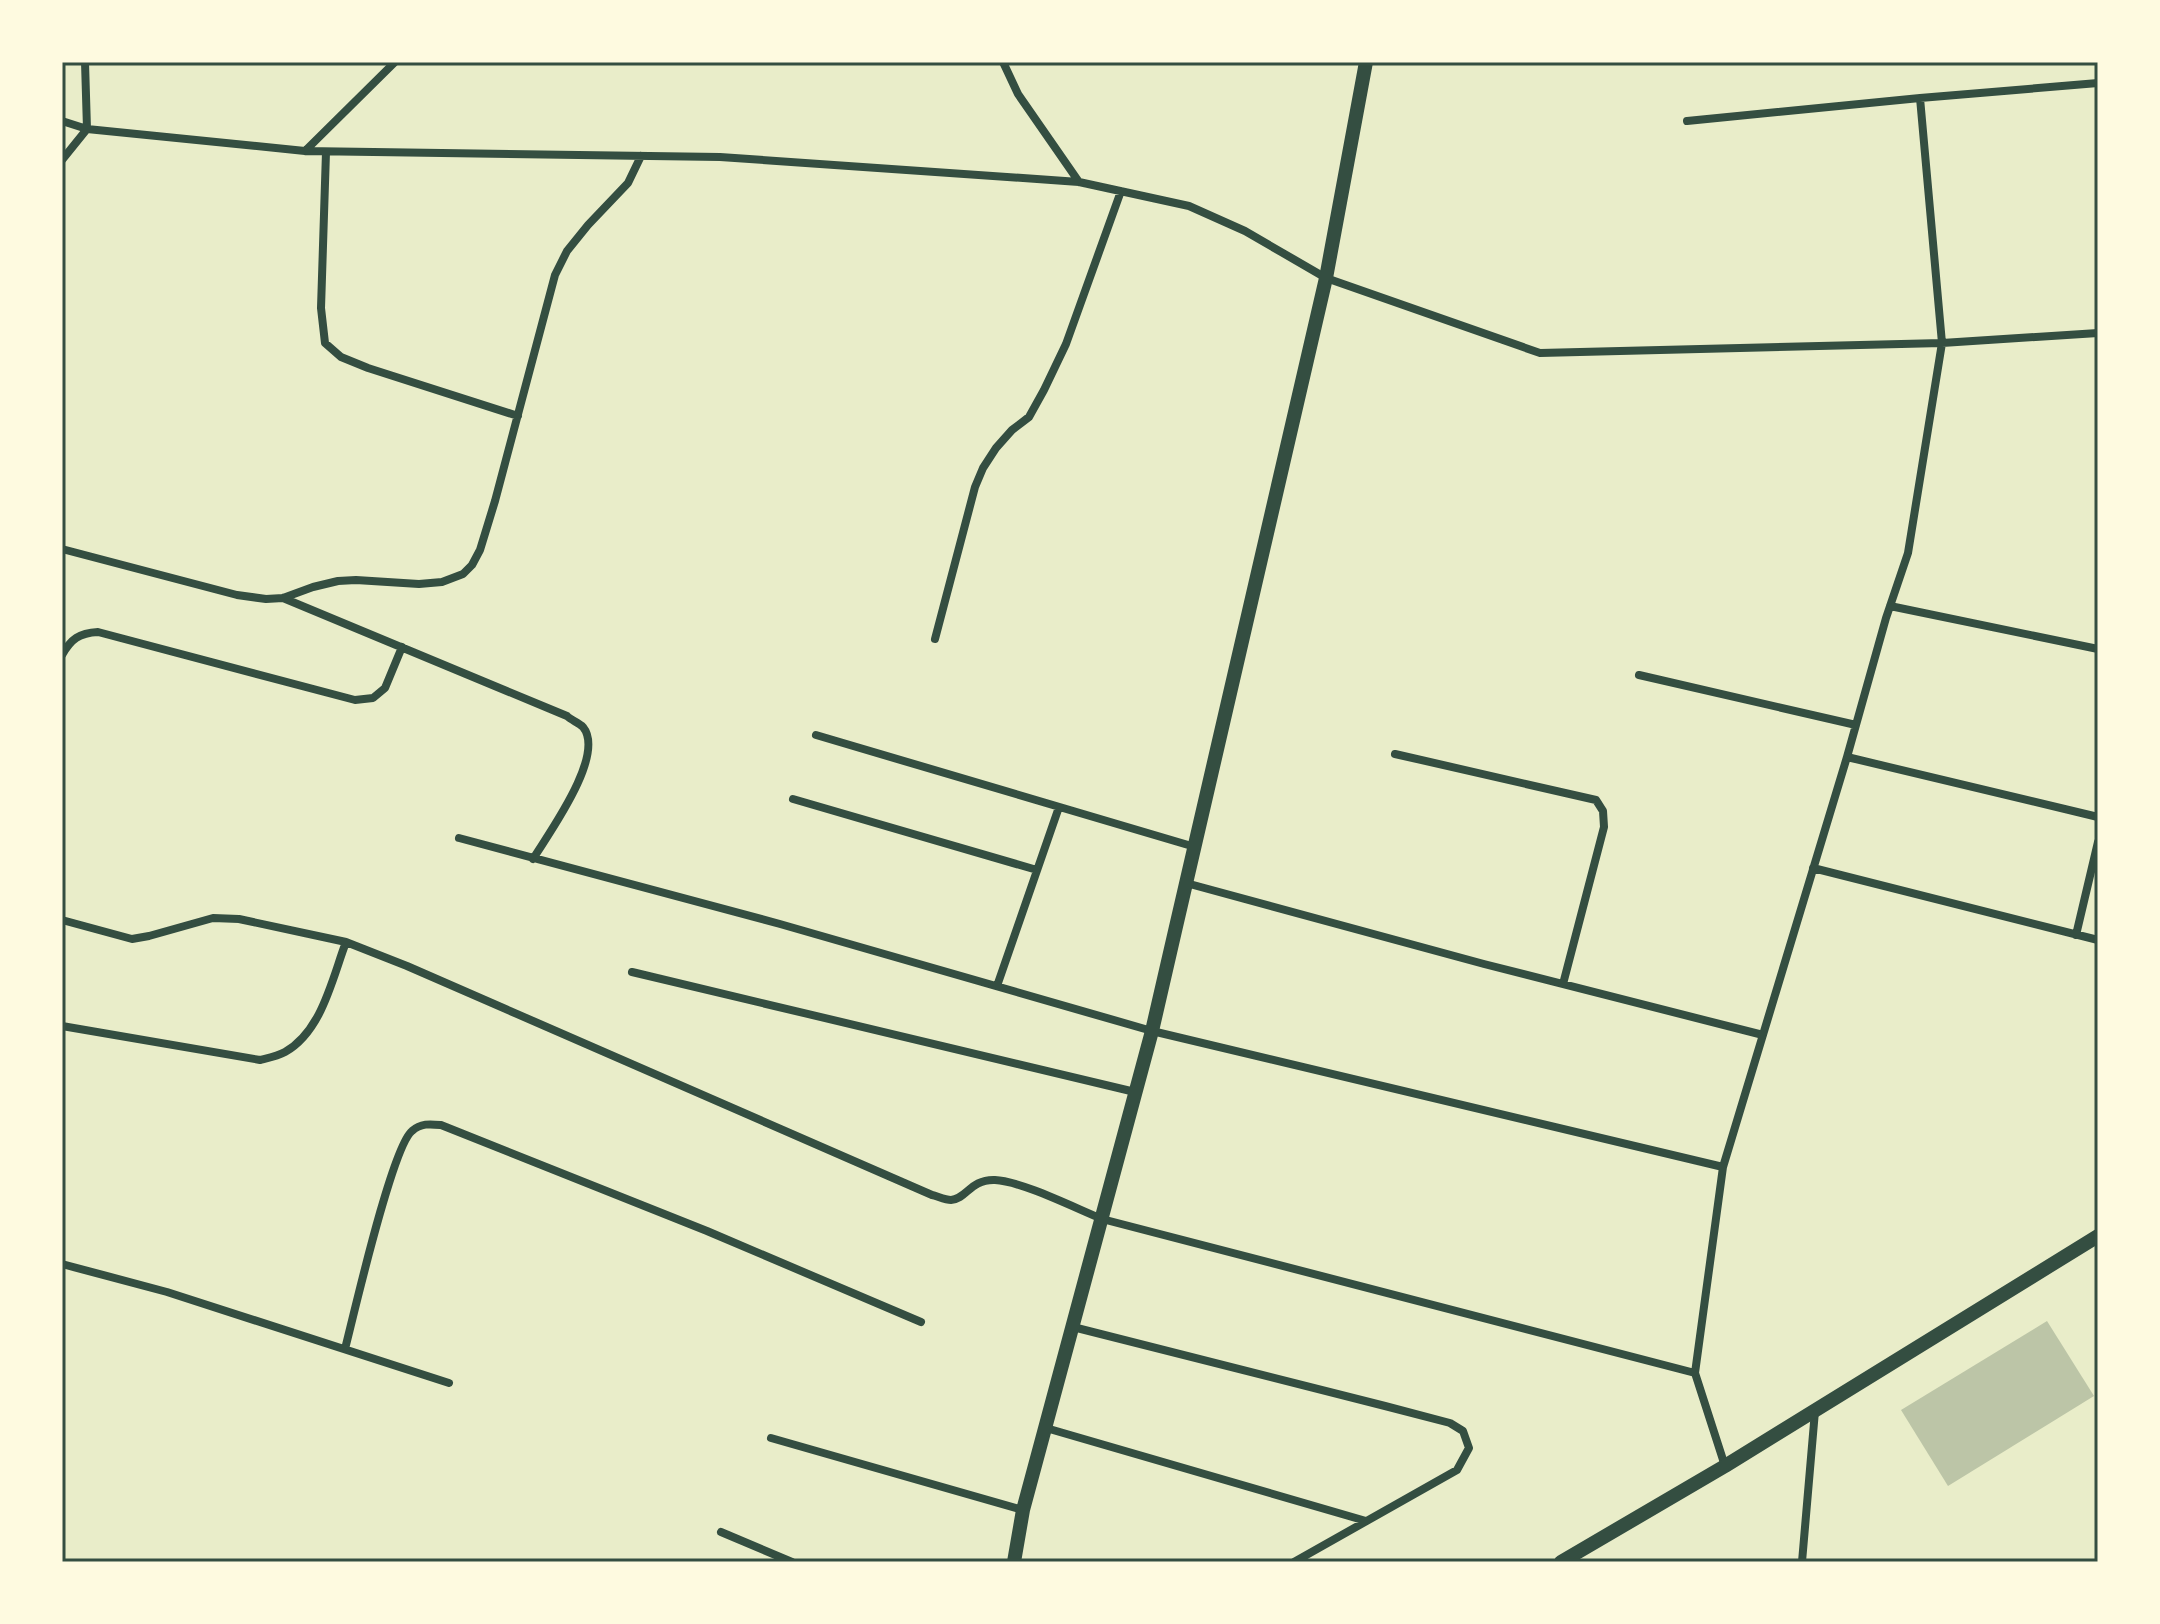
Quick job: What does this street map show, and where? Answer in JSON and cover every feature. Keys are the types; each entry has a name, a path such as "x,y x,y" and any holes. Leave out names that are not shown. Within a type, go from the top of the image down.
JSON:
{"street":[{"path":"62,160 87,129 85,62"},
{"path":"305,151 395,62"},
{"path":"1003,62 1018,94 1079,182"},
{"path":"1014,1562 1023,1510 1152,1031 1326,278 1366,62"},
{"path":"1687,121 2098,83"},
{"path":"1725,1466 1695,1373 1723,1167 1908,553 1942,343 1920,98"},
{"path":"62,121 87,129 305,151 720,157 1079,182 1189,206 1245,231 1326,278 1540,353 1942,343 2098,333"},
{"path":"326,152 321,308 325,343 341,357 368,368 518,416"},
{"path":"62,549 237,595 266,599 283,598 338,581 419,584 442,582 463,574 480,550 555,275 567,251 628,183 641,156"},
{"path":"935,639 975,487 996,448 1029,417 1044,390 1066,344 1121,191"},
{"path":"283,598 567,716 583,727 589,741 587,760 565,806 533,859"},
{"path":"1890,606 2098,649"},
{"path":"62,655 70,642 84,633 98,632 355,700 373,698 385,688 402,647"},
{"path":"1639,675 1856,725"},
{"path":"816,735 1195,847"},
{"path":"1395,754 1596,800 1603,811 1604,827 1563,984"},
{"path":"1847,757 2098,817"},
{"path":"793,799 1037,870"},
{"path":"997,986 1059,807"},
{"path":"459,838 780,924 1152,1031 1723,1167"},
{"path":"2076,935 2098,842"},
{"path":"1813,868 2098,940"},
{"path":"1186,883 1763,1035"},
{"path":"62,920 132,939 213,918 239,919 346,942 932,1195 952,1200 983,1180 997,1180 1102,1219 1695,1373"},
{"path":"62,1026 260,1060 284,1052 305,1036 323,1005 346,942"},
{"path":"632,972 1135,1092"},
{"path":"345,1349 392,1172 409,1132 423,1124 441,1125 500,1148 921,1322"},
{"path":"1561,1562 1725,1466 2098,1236"},
{"path":"62,1264 167,1292 449,1383"},
{"path":"1073,1327 1450,1423 1463,1431 1469,1448 1457,1470 1294,1562"},
{"path":"1802,1562 1815,1410"},
{"path":"1046,1428 1366,1521"},
{"path":"771,1438 1023,1510"},
{"path":"721,1532 792,1562"}],"building":[{"path":"2047,1321 2094,1396 1948,1486 1901,1410"}]}
